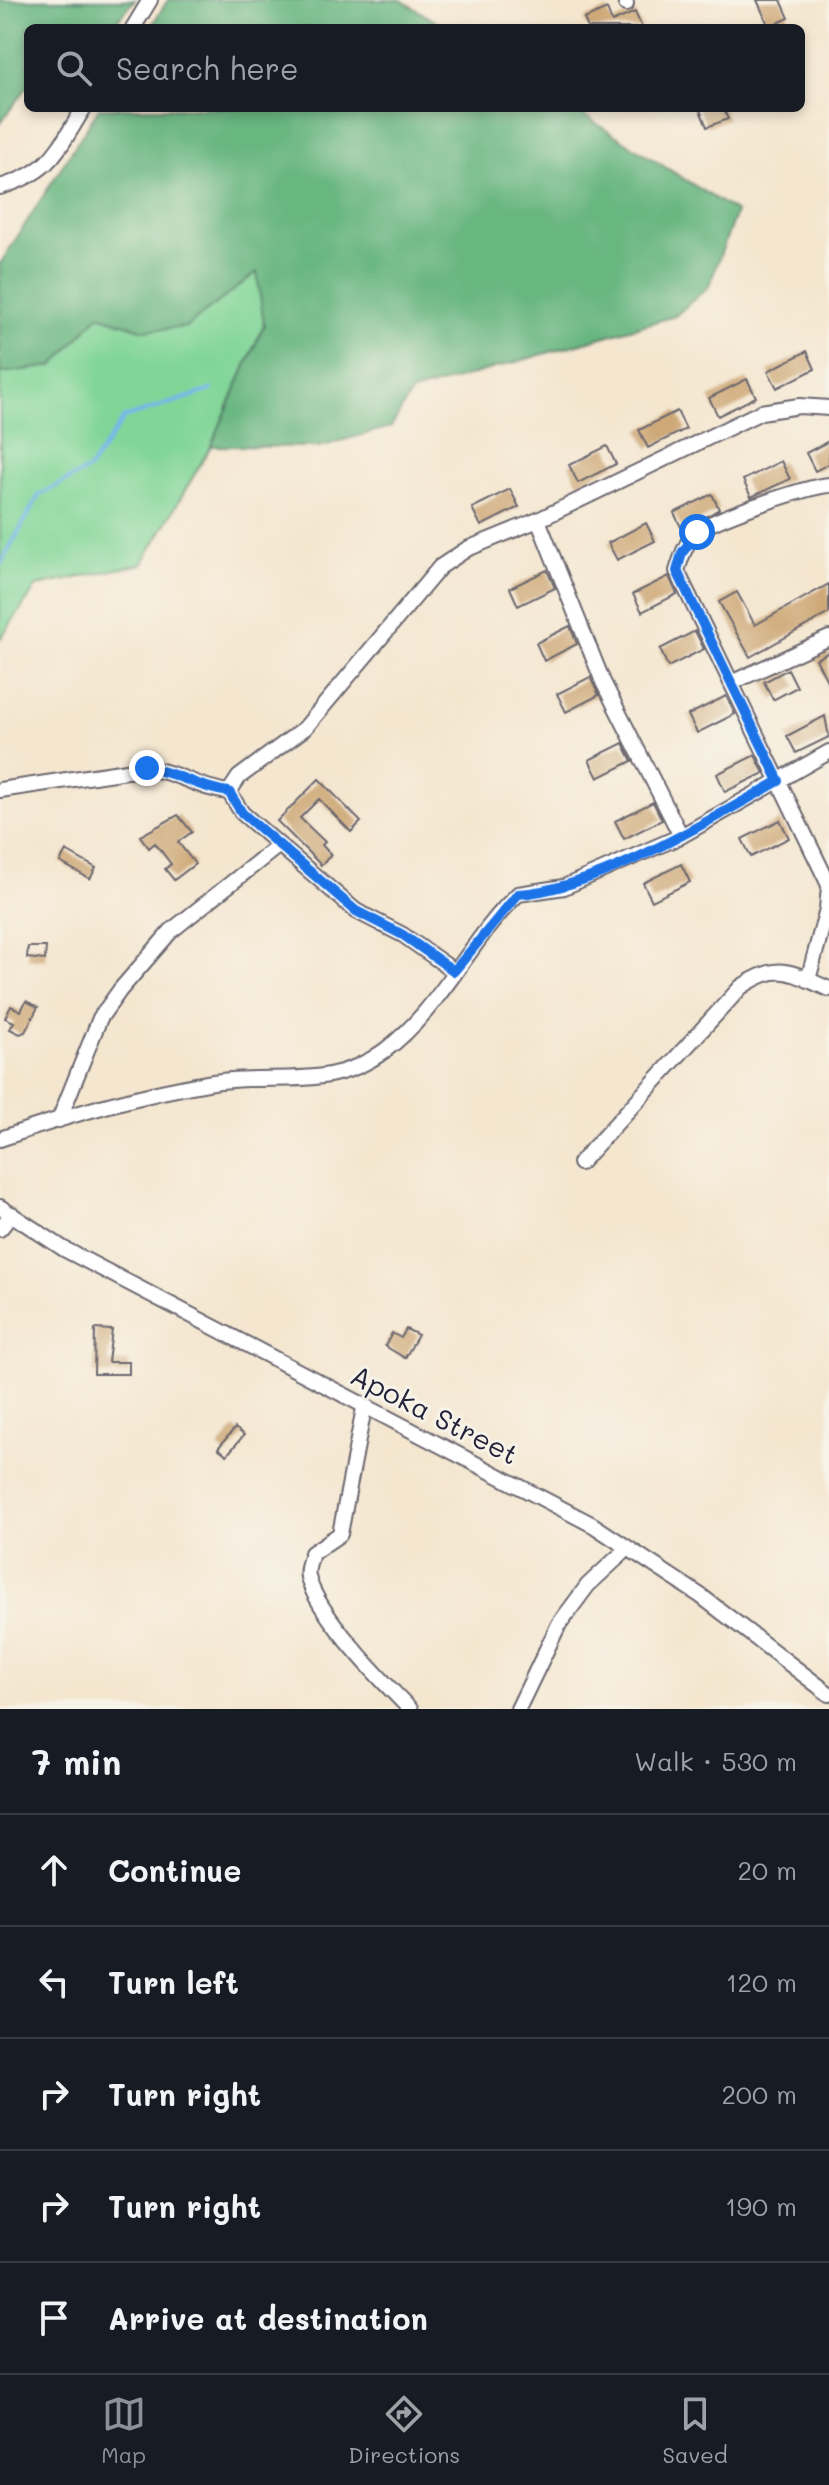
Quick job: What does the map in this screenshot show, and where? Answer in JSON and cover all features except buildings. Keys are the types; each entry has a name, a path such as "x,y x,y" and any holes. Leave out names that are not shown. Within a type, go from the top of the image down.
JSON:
{"street":[{"path":"135,24 150,0"},
{"path":"0,187 34,176 49,163 81,112"},
{"path":"229,792 239,777 305,728 440,567 467,549 538,520 761,412 799,406 829,408"},
{"path":"808,980 827,909 829,886 677,571 682,553 697,532 801,489 829,485"},
{"path":"538,520 603,682 681,836"},
{"path":"731,683 829,638"},
{"path":"0,1139 59,1120 216,1082 338,1076 383,1052 422,1017 454,971 518,894 564,887 681,836 829,752"},
{"path":"0,790 147,768 168,771 201,788 229,792"},
{"path":"229,792 242,813 356,911 403,935 454,971"},
{"path":"59,1120 100,1018 120,990 171,931 279,845"},
{"path":"580,1163 741,987 765,972 791,973 829,989"},
{"path":"0,1229 6,1211"},
{"name":"Apoka Street","path":"6,1211 64,1249 593,1525 701,1596 829,1694"},
{"path":"364,1408 340,1534 312,1553 307,1574 313,1591 364,1662 410,1709"},
{"path":"518,1709 559,1624 588,1585 628,1548"}],"green space":[{"path":"0,0 135,0 114,24 24,24 24,91 0,123"},
{"path":"168,0 401,0 440,24 153,24"},
{"path":"96,112 578,112 736,212 709,286 675,316 412,392 391,427 319,447 211,446 264,325 257,272 186,327 144,330 99,315 53,366 0,373 0,264"},
{"path":"257,272 264,324 211,446 142,564 37,586 0,639 0,373 53,366 98,315 144,330 186,327"}],"waterway":[{"path":"0,565 39,495 89,469 124,418 211,390"}],"route":[{"path":"147,768 168,771 201,788 229,792 242,813 356,911 431,952 454,971 492,926 502,909 518,894 564,887 681,836 779,781 677,571 682,553 697,532"}]}
